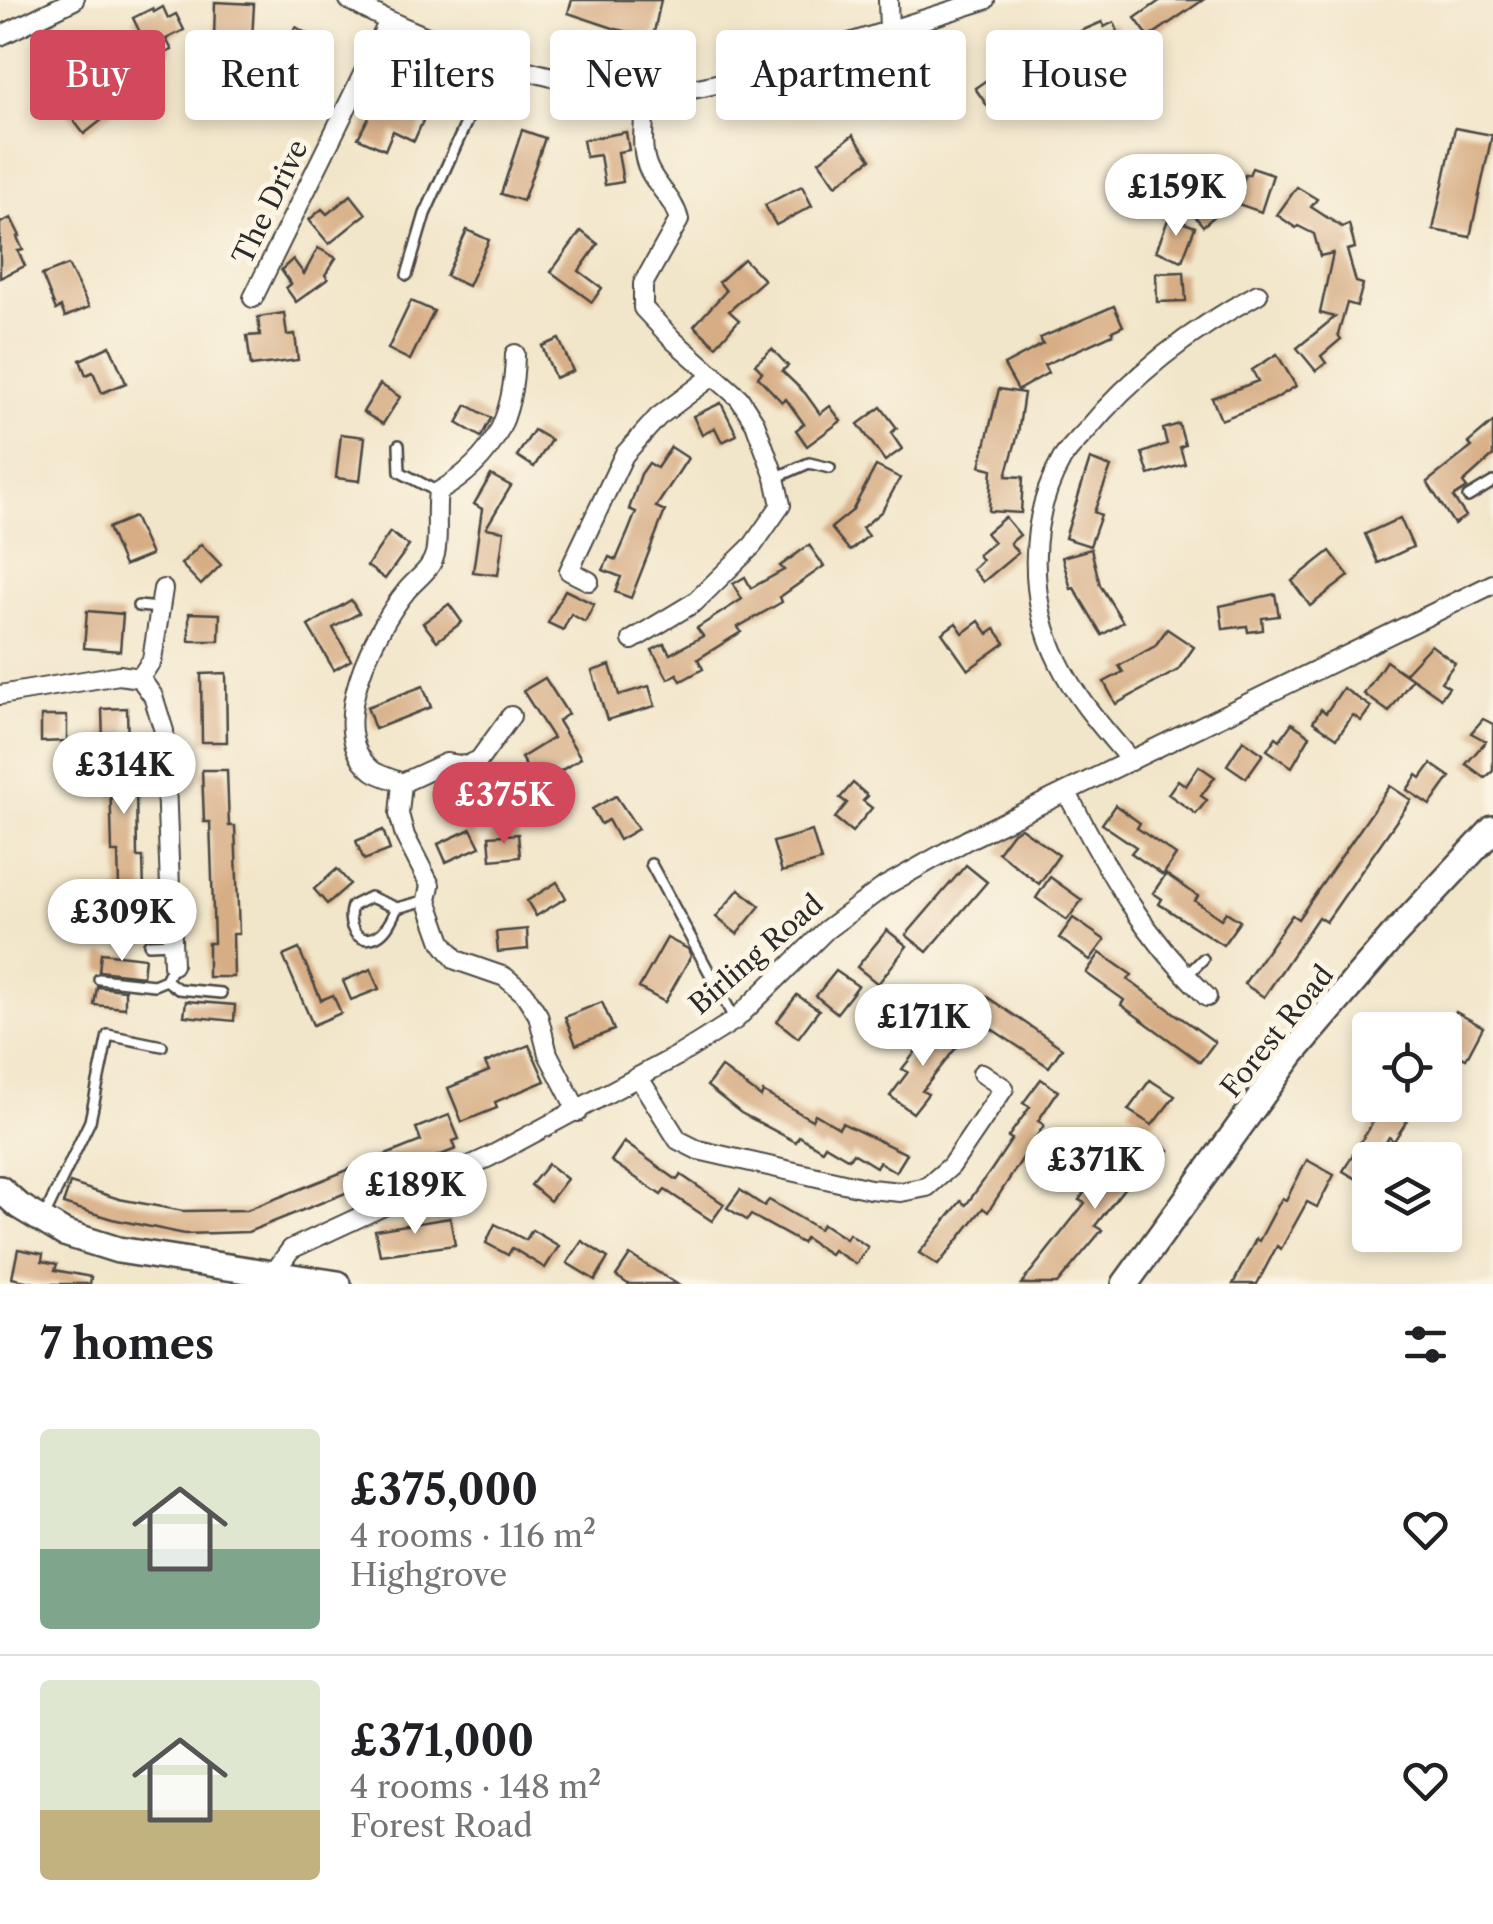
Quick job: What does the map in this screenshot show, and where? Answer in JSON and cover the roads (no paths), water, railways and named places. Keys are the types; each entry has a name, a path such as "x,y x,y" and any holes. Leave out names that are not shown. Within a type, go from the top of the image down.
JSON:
{"street":[{"path":"0,36 74,0"},
{"path":"349,0 388,23 409,30"},
{"path":"888,0 889,30"},
{"path":"892,30 985,0"},
{"name":"The Drive","path":"254,298 388,23"},
{"path":"632,640 694,602 790,507 755,424 739,398 643,308 643,284 679,220 676,206 648,168 645,120"},
{"path":"1132,761 1074,689 1052,644 1034,574 1039,519 1062,458 1100,414 1180,340 1258,294"},
{"path":"511,716 479,760 466,766 446,762 402,782 374,771 356,750 352,714 360,673 374,639 408,590 426,573 436,554 434,516 438,492 459,480 495,442 510,409 515,354"},
{"path":"589,580 569,570 624,456 658,417 714,374"},
{"name":"Birling Road","path":"273,1274 291,1249 578,1112 736,1020 826,930 885,886 967,840 1493,584"},
{"path":"140,678 152,660 161,599"},
{"path":"0,695 119,675 140,678 152,696 164,731 172,943 169,972"},
{"path":"402,782 399,814 405,836 430,884 427,900 442,942 456,960 505,977 524,993 538,1014 548,1054 578,1112"},
{"path":"1066,792 1115,885 1165,956 1206,998"},
{"name":"Forest Road","path":"1125,1284 1292,1054 1392,937 1493,830"},
{"path":"639,1078 678,1140 698,1150 870,1189 901,1192 927,1187 951,1166 1004,1088 982,1074"},
{"path":"0,1189 64,1233 118,1250 338,1284"}],"lane":[{"path":"407,275 426,214 468,120"},
{"path":"398,445 400,472 438,492"},
{"path":"775,478 809,463 830,468"},
{"path":"1468,498 1493,482"},
{"path":"138,606 161,599"},
{"path":"651,864 736,1020"},
{"path":"397,908 380,935 370,939 358,936 348,916 352,906 362,900 378,899 397,908 427,900"},
{"path":"150,944 172,943"},
{"path":"1186,977 1203,959"},
{"path":"99,979 154,985 169,972 178,989 220,993"},
{"path":"42,1220 90,1121 108,1035 162,1046"}]}
